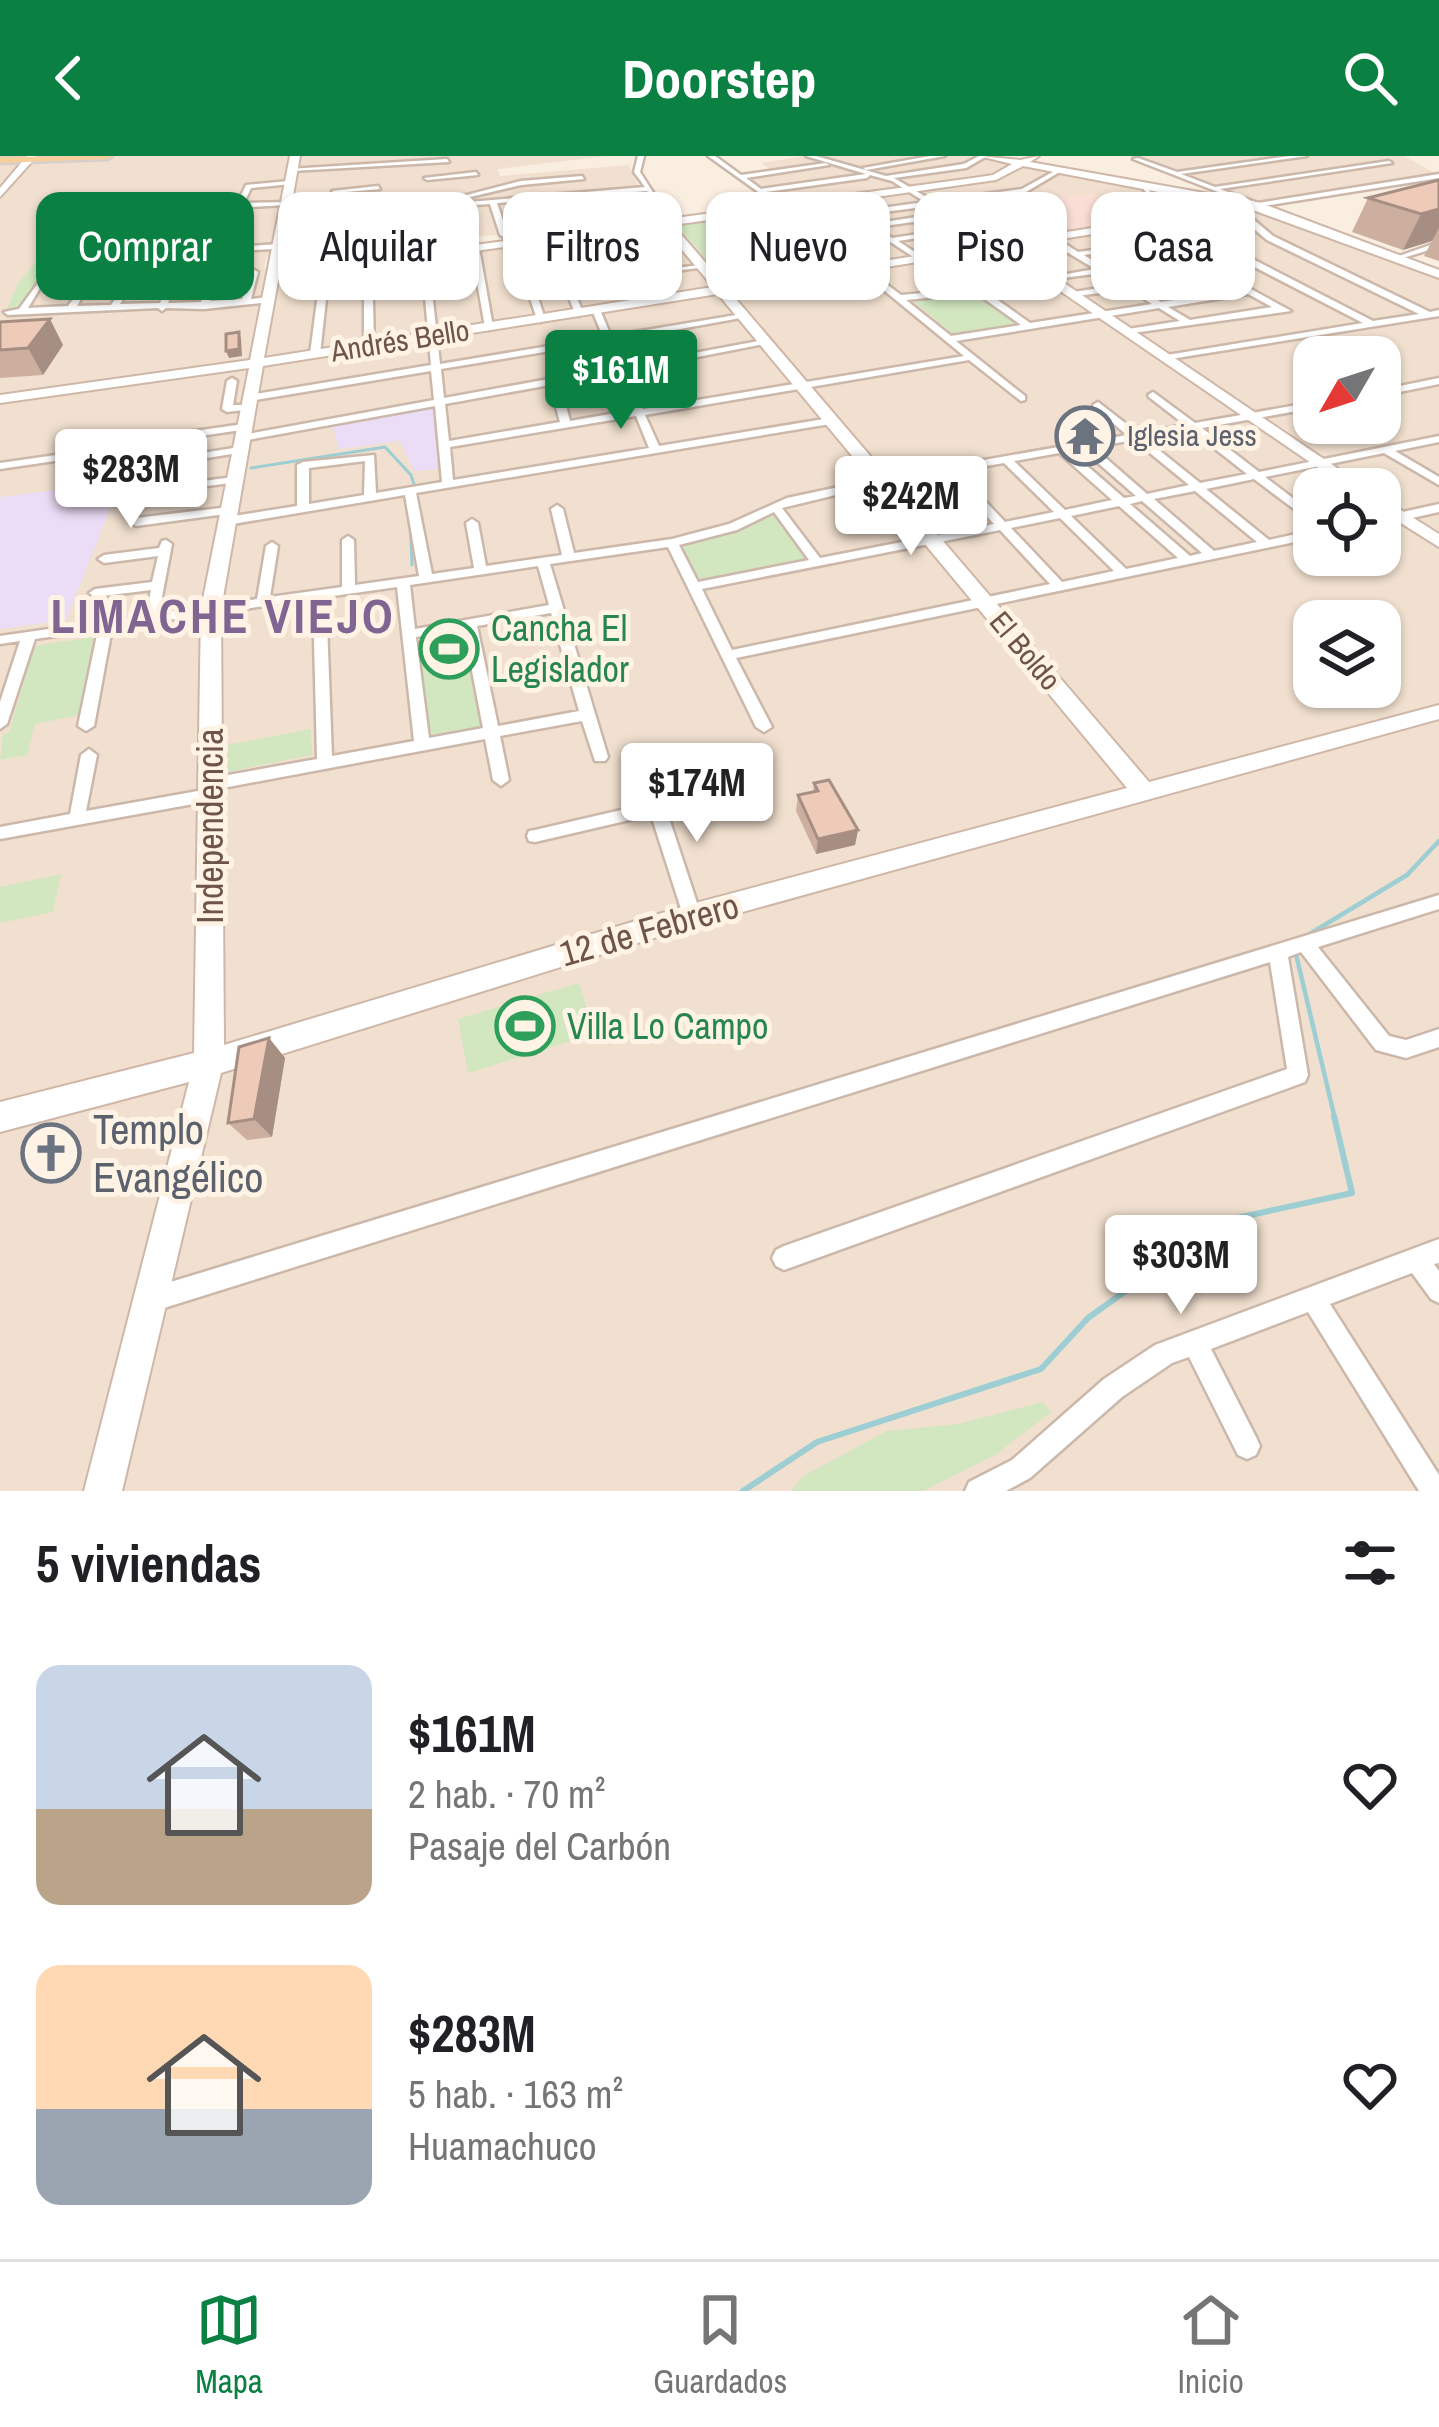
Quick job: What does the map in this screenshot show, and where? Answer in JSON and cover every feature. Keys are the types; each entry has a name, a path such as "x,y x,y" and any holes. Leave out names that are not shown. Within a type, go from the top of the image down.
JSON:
{"main road":[{"path":"0,160 107,156"}],"street":[{"name":"Independencia","path":"288,192 295,156"},
{"path":"641,156 637,172 651,192"},
{"path":"711,156 759,191 965,166 984,156 1027,160"},
{"path":"809,156 883,176 916,192"},
{"path":"857,169 942,156"},
{"path":"999,156 1180,192"},
{"path":"1045,156 1058,169 1180,192"},
{"path":"1162,156 1136,160 1223,192"},
{"path":"1174,173 1304,156"},
{"path":"1377,156 1417,179"},
{"path":"0,194 31,158"},
{"path":"739,177 849,159"},
{"path":"890,193 994,178 1027,160"},
{"path":"292,169 447,161"},
{"path":"1214,188 1389,163"},
{"path":"1011,192 1032,189 1058,169"},
{"path":"431,192 426,177 476,173 483,192"},
{"path":"479,193 581,176 590,192"},
{"name":"Andrés Bello","path":"1255,206 1439,176"},
{"path":"337,178 334,191 378,183 378,192"},
{"path":"245,192 248,186 290,183"},
{"path":"521,183 524,192"},
{"path":"1142,185 1150,192"},
{"path":"615,192 650,189"},
{"path":"479,203 503,201"},
{"path":"493,202 503,224"},
{"path":"1255,206 1439,272"},
{"path":"1255,206 1439,272"},
{"path":"1255,225 1270,238 1434,314"},
{"path":"891,240 914,237"},
{"path":"891,240 914,255"},
{"name":"El Boldo","path":"682,241 706,273"},
{"path":"254,246 278,243"},
{"name":"Independencia","path":"103,1491 209,1063 211,609 278,243"},
{"path":"1402,256 1439,245"},
{"path":"1067,248 1091,263"},
{"path":"1077,254 1091,252"},
{"path":"1255,264 1372,324"},
{"path":"274,267 278,267"},
{"path":"682,269 701,267"},
{"path":"479,271 489,327"},
{"path":"22,310 36,288"},
{"path":"890,290 1021,398"},
{"path":"900,298 979,290 1028,326"},
{"name":"Andrés Bello","path":"0,399 706,291"},
{"path":"1067,291 1330,468"},
{"path":"1073,295 1091,292"},
{"path":"1128,332 1284,310 1255,294"},
{"path":"72,307 76,300"},
{"path":"115,305 118,300"},
{"path":"163,308 166,300"},
{"path":"204,306 206,300"},
{"path":"8,311 268,300"},
{"path":"315,354 322,300"},
{"path":"368,300 369,346"},
{"path":"429,300 448,484"},
{"path":"535,300 541,319"},
{"path":"573,300 578,313"},
{"name":"El Boldo","path":"727,300 1145,793"},
{"path":"1153,300 1189,322"},
{"path":"949,338 1187,300"},
{"path":"596,310 655,450"},
{"path":"1167,358 1434,314"},
{"path":"232,381 227,409 436,367 742,317"},
{"path":"176,460 242,438 764,343"},
{"path":"444,445 972,357"},
{"path":"554,380 566,424"},
{"path":"1401,389 1439,381"},
{"path":"1153,395 1197,427"},
{"path":"1098,404 1268,544"},
{"path":"0,640 672,543 733,526 776,507 881,481 1293,409"},
{"path":"136,522 303,508 830,421"},
{"path":"1197,427 1194,430 1293,504"},
{"path":"180,436 242,438"},
{"path":"694,587 1439,439"},
{"path":"1085,446 1213,556"},
{"path":"0,466 119,449"},
{"path":"1062,450 1188,561"},
{"path":"1386,450 1439,482"},
{"path":"303,508 303,464 370,457 370,497"},
{"path":"1006,459 1124,574"},
{"path":"949,469 1060,587"},
{"path":"139,492 234,481"},
{"path":"413,490 426,578"},
{"path":"776,507 817,562"},
{"path":"1401,516 1439,508"},
{"path":"557,509 569,558"},
{"path":"1401,516 1439,542"},
{"path":"472,524 481,571"},
{"path":"728,656 1293,539"},
{"path":"348,540 349,590"},
{"path":"672,543 764,727"},
{"path":"263,602 272,546"},
{"path":"104,559 166,547 152,617"},
{"path":"543,562 599,758"},
{"path":"403,582 422,746"},
{"path":"94,593 157,585"},
{"path":"319,594 325,763"},
{"path":"410,634 556,608"},
{"path":"470,623 501,780"},
{"path":"86,726 106,624"},
{"path":"0,724 29,636"},
{"name":"12 de Febrero","path":"0,1117 209,1063 692,915 1439,712"},
{"path":"0,833 325,763 585,716"},
{"path":"77,818 89,755"},
{"path":"535,836 716,794"},
{"path":"657,807 692,915"},
{"path":"151,1300 1439,902"},
{"path":"1293,949 1384,1044 1406,1049 1439,1038"},
{"path":"784,1258 1298,1075 1293,949"},
{"path":"979,1491 1021,1469 1140,1367 1427,1255 1439,1292"},
{"path":"1312,1298 1434,1491"},
{"path":"1196,1344 1247,1447"}],"shaded area":[{"path":"41,156 606,156 498,169 500,176 629,165 641,192 503,192 503,234 479,236 479,192 278,192 278,256 266,257 264,270 278,269 278,300 479,300 479,249 503,247 503,300 682,300 682,222 706,221 706,300 890,300 890,192 767,192 746,176 773,171 761,163 804,156 970,156 1165,192 1091,192 1091,300 1255,300 1255,210 1439,279 1439,1491 0,1491 0,163 34,162"},
{"path":"1130,156 1404,156 1439,175 1258,202 1255,192 1230,192"},
{"path":"1091,193 1091,227 1067,228 1067,197"},
{"path":"433,408 441,469 414,471 400,441 339,449 332,425"},
{"path":"121,482 66,620 0,629 0,497"}],"green space":[{"path":"706,221 706,259 682,231 682,223"},
{"path":"36,262 36,288 22,309 6,311 18,284"},
{"path":"912,300 989,300 1021,325 956,336"},
{"path":"770,515 779,517 806,561 707,580 695,576 680,548"},
{"path":"465,630 488,725 431,735 426,730 415,643"},
{"path":"98,636 80,715 35,724 27,755 0,760 3,734 9,733 34,646"},
{"path":"311,729 312,755 227,772 227,745"},
{"path":"61,874 53,912 0,923 0,887"},
{"name":"Villa Lo Campo","path":"579,983 594,1034 468,1073 458,1019"},
{"path":"1043,1402 1051,1412 995,1455 923,1491 791,1491 803,1476 887,1431 958,1424"}],"building":[{"path":"1439,180 1439,209 1421,214 1368,198"},
{"path":"50,319 28,348 0,350 0,322"},
{"path":"239,332 239,349 226,351 226,334"},
{"path":"829,780 858,830 818,839 798,795 818,791 814,783"},
{"path":"269,1038 254,1119 228,1123 239,1047"}],"waterway":[{"path":"251,468 385,447 411,475 415,487"},
{"path":"410,518 412,565"},
{"path":"1303,938 1407,875 1439,841"},
{"path":"1295,950 1335,1119"},
{"path":"743,1491 817,1442 1041,1369 1088,1318 1223,1221 1352,1193 1334,1116"}],"place":[{"name":"Iglesia Jess","path":"1085,436"},
{"name":"Cancha El Legislador","path":"449,649"},
{"name":"Villa Lo Campo","path":"525,1026"},
{"name":"Templo Evangélico","path":"51,1153"}],"district":[{"name":"LIMACHE VIEJO","path":"223,616"}]}
